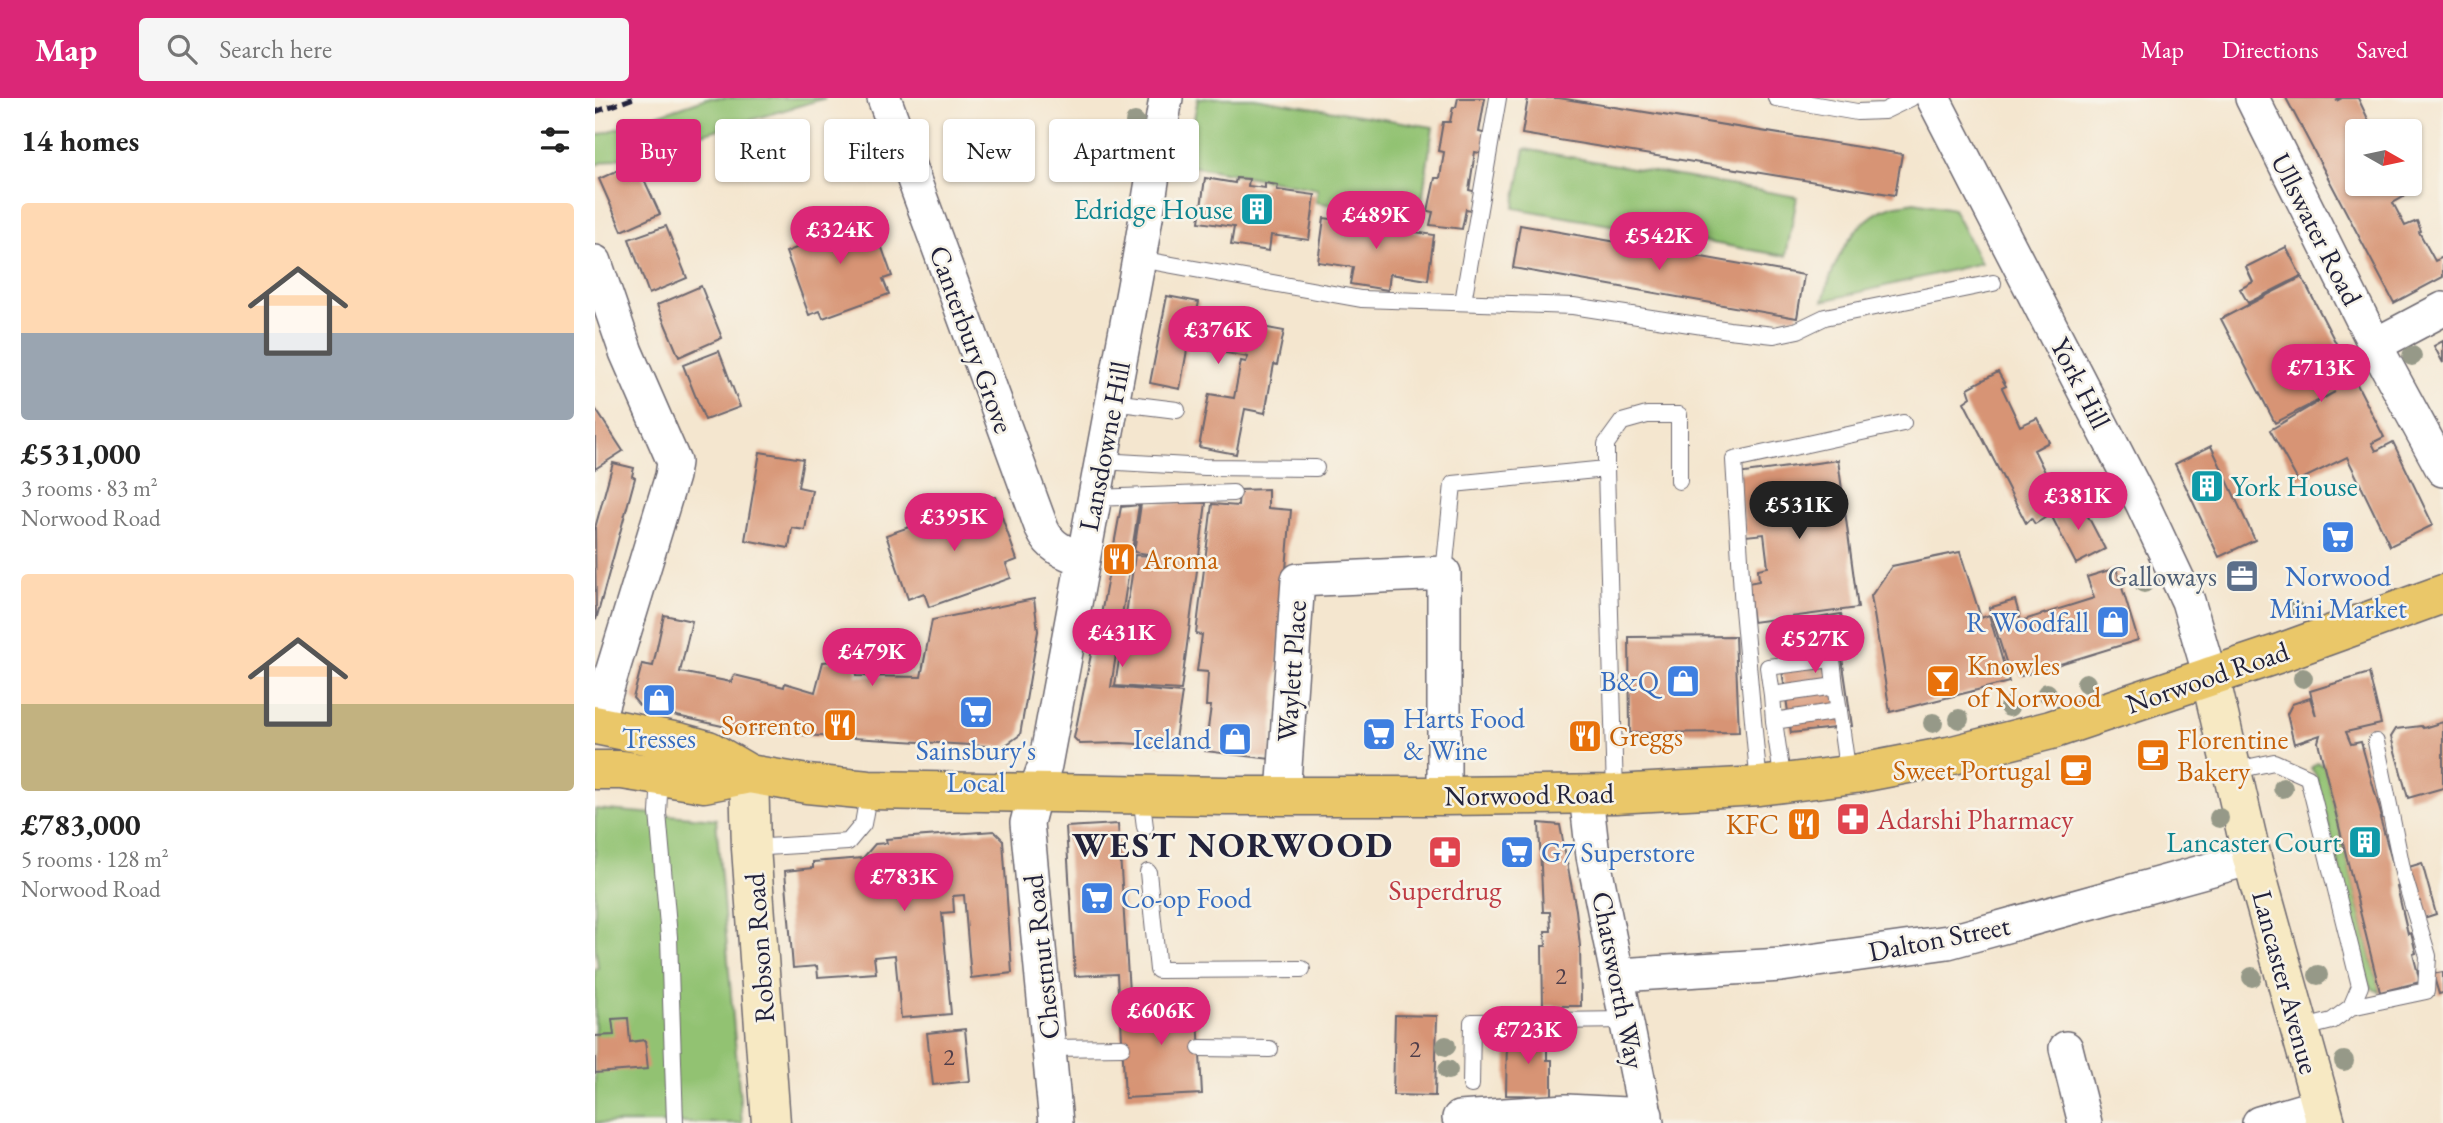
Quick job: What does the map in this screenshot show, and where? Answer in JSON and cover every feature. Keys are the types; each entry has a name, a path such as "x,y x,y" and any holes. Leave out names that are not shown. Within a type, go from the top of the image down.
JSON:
{"main road":[{"name":"Norwood Road","path":"596,725 646,755 708,750 748,774 869,790 1035,792 1143,810 1283,795 1600,794 1771,785 1848,775 1949,756 2051,730 2443,594"},
{"path":"595,770 622,770 646,755 704,783 748,774"}],"street":[{"name":"Canterbury Grove","path":"884,98 1045,537 1060,551 1083,559"},
{"name":"Lansdowne Hill","path":"1035,792 1045,765 1139,259 1166,98"},
{"name":"York Hill","path":"1933,98 2143,505 2188,601 2210,676"},
{"name":"Ullswater Road","path":"2252,98 2375,345 2443,470"},
{"path":"595,262 626,352 674,462 596,725"},
{"path":"2375,345 2443,309"},
{"path":"595,337 626,352"},
{"path":"1444,573 1444,796"},
{"name":"Waylett Place","path":"1283,795 1298,580 1444,573"},
{"name":"Lancaster Avenue","path":"2210,676 2252,859 2323,1114"},
{"name":"Robson Road","path":"748,774 771,1123"},
{"name":"Chestnut Road","path":"1035,792 1027,829 1056,1123"},
{"name":"Chatsworth Way","path":"1600,794 1594,856 1646,1119"},
{"name":"Dalton Street","path":"1619,975 1781,965 1948,942 2252,859"},
{"path":"2066,1048 2085,1123"},
{"path":"1459,1118 1566,1111 1646,1119"},
{"path":"2259,1123 2323,1114"}],"lane":[{"path":"1463,302 1498,98"},
{"path":"1776,98 1857,112 1884,111 1911,98"},
{"path":"1139,259 1361,299 1573,306 1774,335 1798,330 1825,317 1993,283"},
{"path":"1112,402 1177,410"},
{"path":"1600,794 1606,444 1622,422 1647,415 1679,415 1678,481"},
{"path":"1771,785 1743,609 1734,460 1903,423"},
{"path":"1101,461 1205,467 1316,468"},
{"path":"1444,573 1453,484 1606,469"},
{"path":"1094,498 1233,493"},
{"path":"1771,785 1774,721 1768,667 1832,659 1848,775"},
{"path":"1772,695 1835,686"},
{"path":"1774,721 1839,711"},
{"path":"2300,1029 2332,1021 2351,1007 2425,990 2428,956 2403,873 2376,743"},
{"path":"646,755 658,813 669,937 675,1123"},
{"path":"2232,771 2274,762 2308,777 2360,986 2351,1007"},
{"path":"751,848 848,842 863,824 869,790"},
{"path":"1148,872 1158,970 1302,969"},
{"path":"1471,1085 1472,1022 1626,1020"},
{"path":"1050,1048 1122,1048"},
{"path":"1200,1048 1270,1049"}],"green space":[{"path":"707,98 826,98 754,119 715,119 715,130 701,134 701,119 645,119"},
{"path":"1198,98 1254,98 1433,127 1419,221 1316,202 1318,189 1199,168 1199,119 1194,119"},
{"path":"616,129 616,159 595,165 595,136"},
{"path":"1525,149 1797,197 1786,256 1514,208"},
{"path":"1914,202 1953,209 1981,263 1823,301 1832,272 1855,232 1878,212"},
{"path":"2317,763 2324,765 2380,992 2373,989 2368,982 2316,775 2311,768"},
{"path":"595,809 716,819 742,1123 595,1123 595,969 598,968 595,943"}],"building":[{"path":"1458,98 1485,98 1479,132 1487,134 1484,154 1475,152 1469,190 1477,192 1475,211 1466,209 1462,229 1430,225 1433,212 1428,211 1435,178 1440,178 1444,152 1438,151 1443,122 1450,122"},
{"path":"1528,98 1559,98 1902,154 1895,195 1522,134"},
{"path":"2286,98 2340,98 2336,101 2342,98 2358,98 2368,119 2345,119 2345,196 2405,196 2393,203 2405,226 2417,221 2421,231 2419,232 2435,261 2443,257 2443,277 2394,303"},
{"path":"616,171 616,182 645,182 660,214 622,231 599,179"},
{"name":"Edridge House","path":"1205,178 1235,183 1236,178 1249,179 1248,186 1265,188 1265,183 1278,185 1277,190 1315,195 1309,240 1271,235 1269,251 1231,245 1234,227 1199,222"},
{"path":"861,211 868,230 875,228 892,276 883,279 889,294 823,318 820,311 809,315 786,252 804,245 799,234"},
{"path":"1356,217 1368,219 1367,225 1384,228 1385,222 1397,224 1396,229 1434,235 1428,280 1390,274 1388,290 1350,284 1353,267 1318,262 1324,218 1355,222"},
{"path":"1520,225 1804,275 1797,318 1513,268"},
{"path":"666,226 687,278 649,294 629,239"},
{"path":"2286,247 2301,276 2248,303 2240,289 2253,282 2246,267"},
{"path":"2302,277 2384,437 2372,443 2376,451 2393,442 2433,525 2390,546 2347,457 2298,481 2270,430 2335,392 2275,423 2221,319"},
{"path":"701,286 722,338 679,357 657,305"},
{"path":"1167,296 1199,302 1196,315 1284,331 1277,365 1274,364 1265,413 1245,409 1236,454 1199,447 1209,394 1234,398 1241,361 1246,362 1248,357 1194,347 1196,341 1189,339 1180,389 1150,383"},
{"path":"2443,341 2443,363 2434,346"},
{"path":"719,351 740,407 705,420 683,365"},
{"path":"1998,372 2006,386 2002,388 2020,426 2037,418 2049,442 2034,450 2053,488 2058,486 2069,503 2035,524 2031,518 2026,523 1964,402 1971,397 1968,388"},
{"path":"595,408 623,451 595,469"},
{"name":"York House","path":"2211,446 2255,540 2219,557 2175,464"},
{"path":"760,452 803,459 798,487 812,490 805,530 792,528 789,548 745,540"},
{"path":"1838,460 1858,608 1753,622 1748,583 1759,581 1758,569 1768,567 1764,534 1746,536 1737,474"},
{"path":"613,463 634,468 632,476 635,478 596,620 595,528"},
{"path":"1268,489 1268,508 1291,510 1270,759 1205,751 1211,706 1206,706 1208,672 1197,671 1202,635 1196,634 1212,504 1238,506 1239,490"},
{"path":"995,497 1017,560 1006,564 1011,578 929,607 924,593 908,599 886,535"},
{"path":"2080,501 2105,549 2076,564 2051,515"},
{"path":"1206,503 1181,690 1115,686 1135,555 1156,556 1134,552 1141,504"},
{"path":"1139,505 1111,687 1182,693 1174,746 1080,744 1074,738 1121,507"},
{"path":"1960,552 1981,618 1989,615 2009,682 1890,712 1871,596 1892,566"},
{"path":"2116,568 2138,640 2021,676 2017,665 2008,668 1989,608 2015,600 2021,621 2094,598 2087,577"},
{"path":"1034,599 1038,631 1020,735 1003,747 803,735 722,726 639,705 633,698 642,664 653,666 664,615 692,621 680,672 731,682 734,675 784,687 785,683 815,692 823,662 856,659 856,676 921,677 932,620"},
{"path":"1841,614 1846,643 1840,644 1852,726 1791,733 1779,649 1786,648 1782,624"},
{"name":"B&Q","path":"1735,636 1739,732 1630,733 1629,637"},
{"name":"Lancaster Court","path":"2369,673 2381,724 2346,732 2351,744 2361,742 2399,886 2397,887 2408,934 2411,933 2416,953 2413,954 2420,982 2380,992 2318,742 2320,735 2294,744 2287,714 2292,704 2310,698 2316,716 2310,691"},
{"path":"2443,722 2443,788 2408,798 2391,737 2396,729 2423,728"},
{"path":"1539,823 1560,825 1576,910 1580,946 1581,1006 1543,1006 1542,946 1546,946 1545,931 1551,931 1550,912 1543,912"},
{"name":"Co-op Food","path":"1118,824 1129,992 1118,992 1117,974 1075,976 1066,827"},
{"path":"994,831 1003,840 1012,973 971,978 964,895 953,896 954,912 942,913 951,1014 901,1018 895,955 874,957 876,973 818,977 817,966 793,968 785,871 813,868 813,862 863,858 875,844 887,843 886,839"},
{"path":"2422,863 2436,914 2424,918 2409,867"},
{"path":"2443,972 2443,993 2439,994 2433,974"},
{"path":"1197,996 1202,1094 1125,1098 1120,1000"},
{"path":"1395,1015 1437,1016 1435,1096 1393,1095"},
{"path":"628,1018 630,1042 645,1040 648,1069 595,1073 595,1036 614,1035 612,1019"},
{"path":"965,1029 970,1081 933,1085 927,1033"},
{"path":"1507,1035 1547,1035 1547,1060 1552,1060 1552,1096 1506,1095"}],"railway":[{"path":"595,112 634,98"}],"place":[{"name":"Edridge House","path":"1257,209"},
{"name":"York House","path":"2207,486"},
{"name":"Norwood Mini Market","path":"2338,537"},
{"name":"Aroma","path":"1119,559"},
{"name":"Galloways","path":"2242,576"},
{"name":"R Woodfall","path":"2113,622"},
{"name":"B&Q","path":"1683,681"},
{"name":"Knowles of Norwood","path":"1943,681"},
{"name":"Tresses","path":"659,700"},
{"name":"Sainsbury's Local","path":"976,712"},
{"name":"Sorrento","path":"840,725"},
{"name":"Harts Food & Wine","path":"1379,734"},
{"name":"Greggs","path":"1585,736"},
{"name":"Iceland","path":"1235,739"},
{"name":"Florentine Bakery","path":"2153,755"},
{"name":"Sweet Portugal","path":"2076,770"},
{"name":"Adarshi Pharmacy","path":"1853,819"},
{"name":"KFC","path":"1804,824"},
{"name":"Lancaster Court","path":"2365,842"},
{"name":"Superdrug","path":"1445,852"},
{"name":"G7 Superstore","path":"1517,852"},
{"name":"Co-op Food","path":"1097,898"}],"district":[{"name":"WEST NORWOOD","path":"1233,845"}]}
